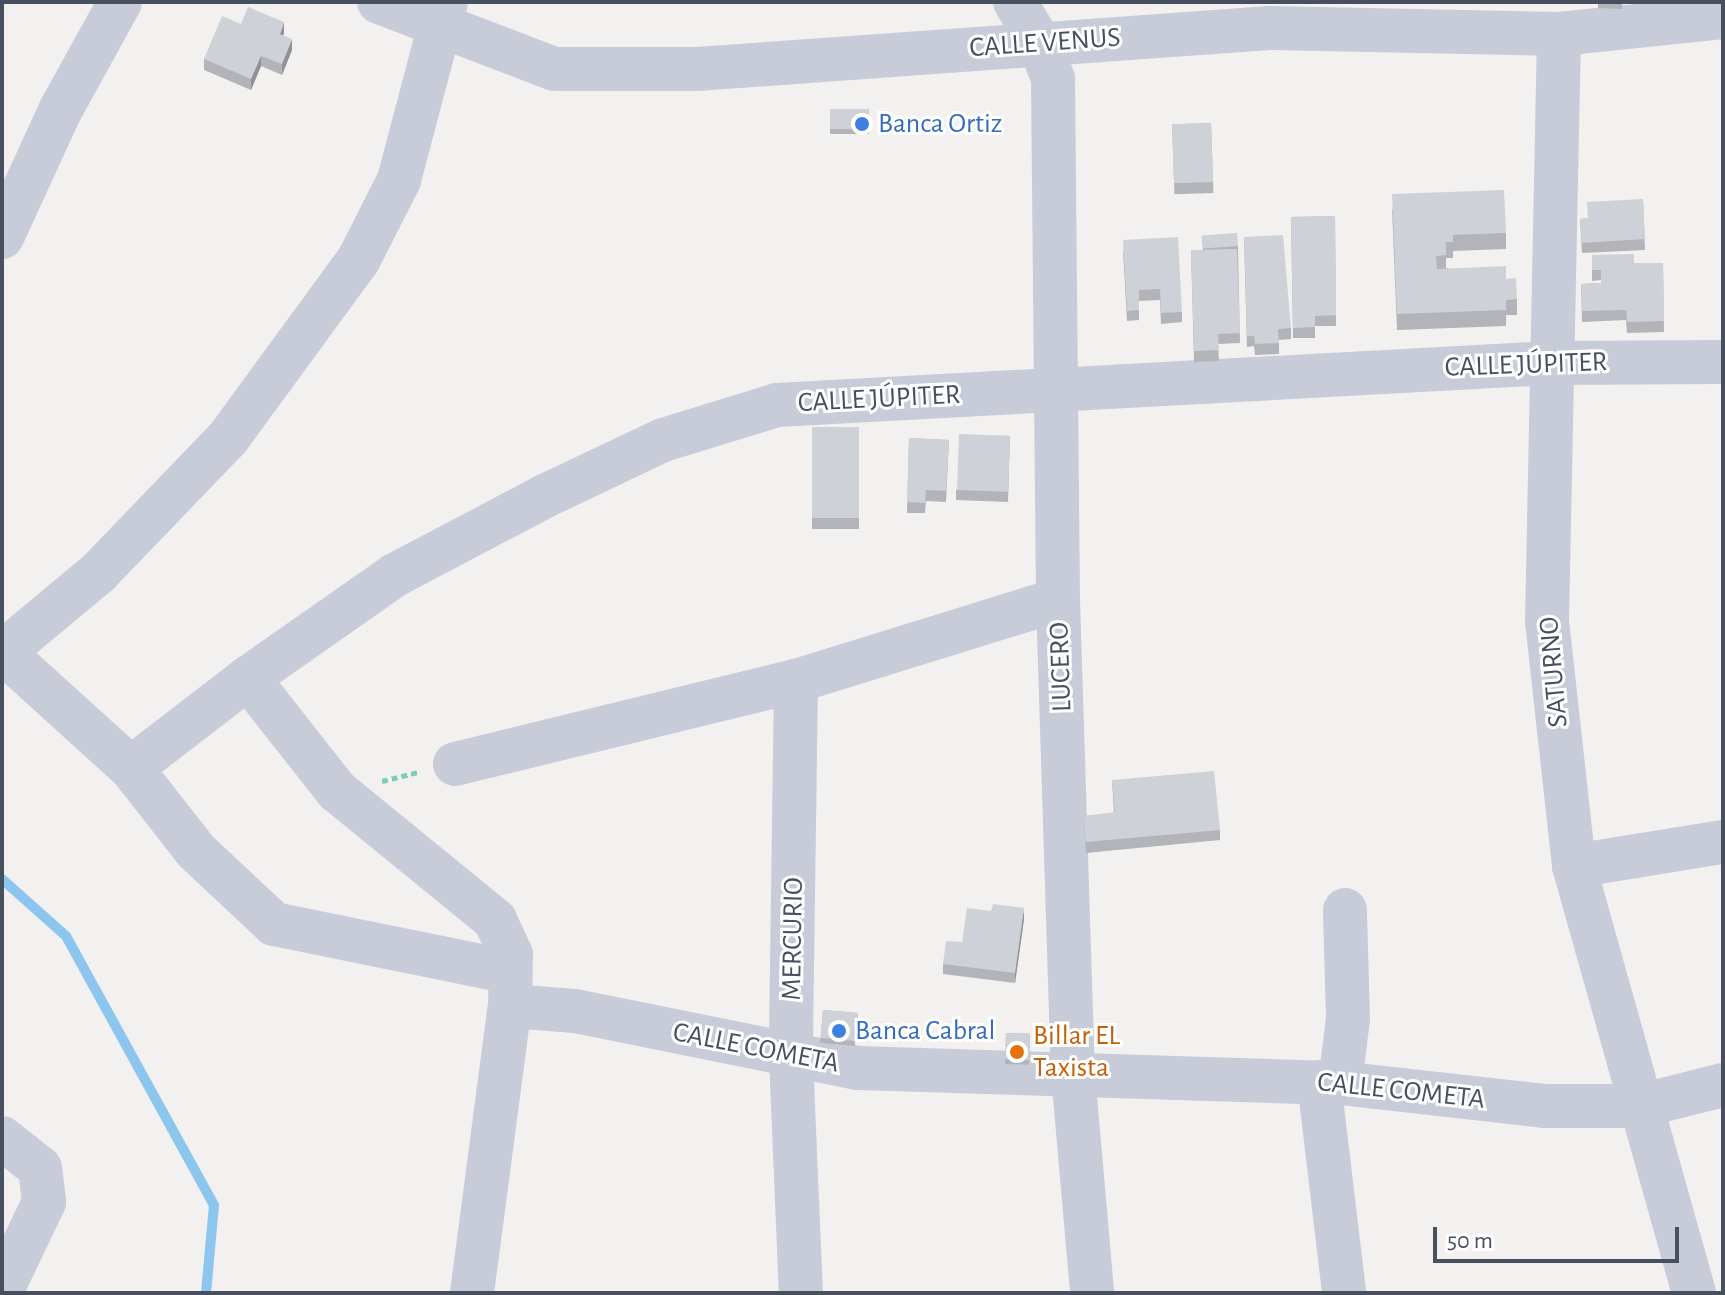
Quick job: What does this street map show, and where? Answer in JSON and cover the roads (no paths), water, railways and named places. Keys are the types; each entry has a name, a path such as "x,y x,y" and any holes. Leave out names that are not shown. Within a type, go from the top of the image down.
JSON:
{"street":[{"path":"2,237 61,109 120,2"},
{"name":"CALLE VENUS","path":"379,2 444,15 554,69 697,69 1039,42 1269,15 1559,34 1723,17"},
{"name":"LUCERO","path":"1015,2 1039,42 1053,79 1058,600 1073,1074 1092,1293"},
{"name":"CALLE COMETA","path":"444,15 399,180 359,259 228,438 98,573 14,643 15,663 131,768 196,851 274,924 510,989 575,1011 791,1057 858,1068 1329,1082 1546,1106 1640,1106 1723,1085"},
{"name":"SATURNO","path":"1559,34 1547,621 1574,866 1694,1293"},
{"name":"CALLE JÚPITER","path":"131,768 248,678 395,575 663,440 777,405 1550,363 1723,362"},
{"path":"455,764 796,681 1058,600"},
{"path":"248,678 337,791 495,920 511,955 510,989 472,1293"},
{"name":"MERCURIO","path":"796,681 791,1057 801,1293"},
{"path":"1574,866 1723,842"},
{"path":"1344,1293 1329,1082 1348,1019 1345,910"},
{"path":"2,1138 40,1168 44,1202 2,1290"}],"waterway":[{"path":"2,879 66,936 214,1205 206,1293"}],"place":[{"name":"Banca Ortiz","path":"862,124"},
{"name":"Banca Cabral","path":"839,1031"},
{"name":"Billar EL Taxista","path":"1017,1052"}]}
